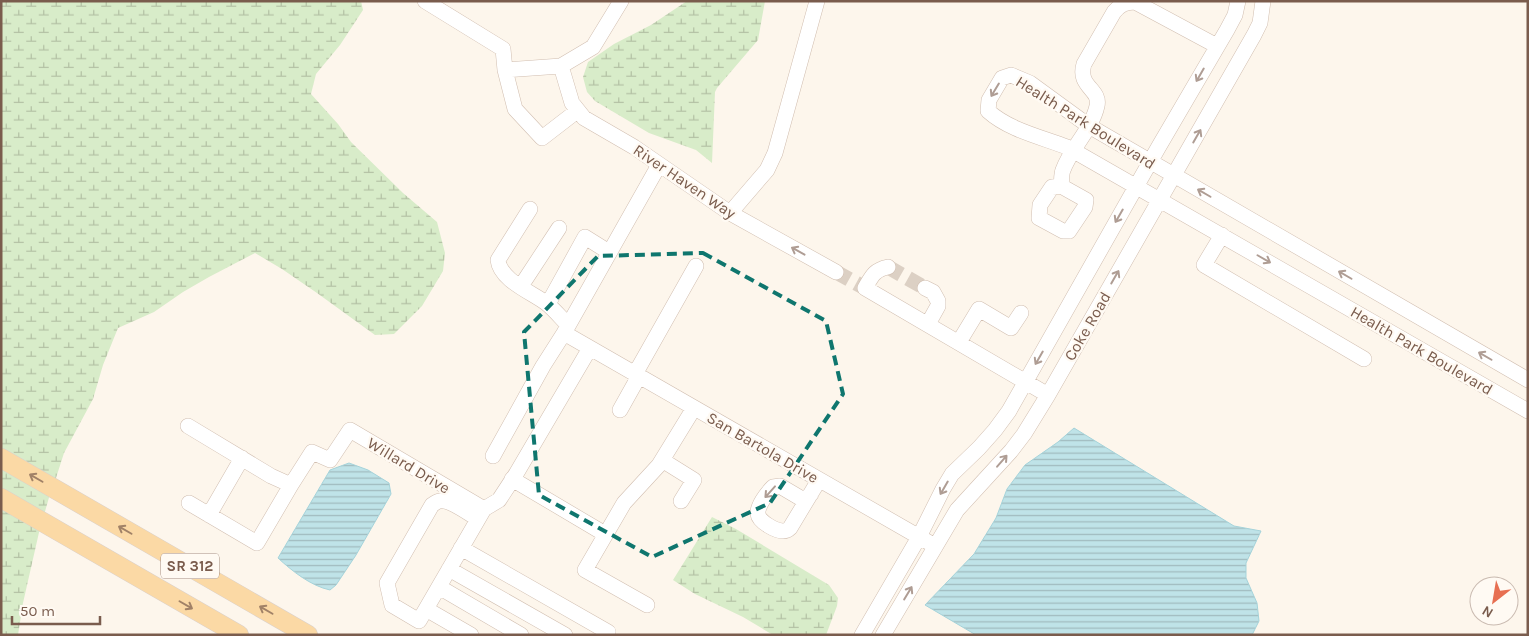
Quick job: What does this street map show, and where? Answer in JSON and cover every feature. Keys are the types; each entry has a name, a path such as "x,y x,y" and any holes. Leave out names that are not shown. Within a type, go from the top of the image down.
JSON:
{"main road":[{"name":"SR 312","path":"1,458 308,635"},
{"name":"SR 312","path":"1,498 239,635"}],"street":[{"path":"424,1 502,48 505,70 515,109 542,138 577,111 572,103 561,66"},
{"path":"505,70 561,66 593,48 621,1"},
{"path":"730,213 767,170 774,153 817,1"},
{"name":"Coke Road","path":"862,635 919,537 952,474 979,448 1009,410 1235,15 1238,1"},
{"name":"Coke Road","path":"883,635 957,510 1016,445 1048,395 1254,35 1260,23 1263,1"},
{"path":"1061,186 1063,171 1096,113 1098,102 1096,94 1083,80 1082,71 1084,64 1119,6 1127,2 1135,2 1217,46"},
{"name":"Health Park Boulevard","path":"1528,380 1088,126 1030,84 1012,76 1002,78 989,100 988,111 998,120 1074,150 1528,411"},
{"name":"River Haven Way","path":"577,111 584,118 634,147 730,213 836,272"},
{"path":"493,456 660,165"},
{"name":"San Bartola Drive","path":"530,209 498,260 498,266 505,276 548,304 566,329 590,348 936,547"},
{"path":"521,286 559,228"},
{"path":"1222,235 1204,265 1364,359"},
{"path":"548,304 585,237 609,252"},
{"path":"620,410 696,266"},
{"path":"888,267 880,269 872,275 865,288 1048,395"},
{"path":"925,288 933,292 938,301 938,306 928,324"},
{"path":"1388,331 1402,307"},
{"path":"959,342 979,309 1011,328 1020,313"},
{"path":"481,514 452,503 438,501 432,505 386,583 392,605 419,621 481,514 498,500 512,479 590,348"},
{"path":"1498,394 1512,370"},
{"path":"647,605 585,570 624,503 662,460 694,408"},
{"path":"188,426 271,476 291,485 257,543 189,503"},
{"name":"Willard Drive","path":"291,485 312,452 330,460 350,430 481,514"},
{"path":"209,515 242,458"},
{"path":"662,460 694,480 681,501"},
{"path":"512,479 605,534"},
{"path":"811,494 819,480"},
{"path":"461,548 608,632 607,635"},
{"path":"450,569 564,635"},
{"path":"439,588 521,635"},
{"path":"426,609 471,635"}],"highlighted area":[{"path":"703,253 826,321 843,394 770,503 652,557 539,495 524,332 598,256"}],"green space":[{"path":"1,1 361,1 363,10 340,45 316,74 311,94 338,124 351,142 403,193 437,222 445,253 443,271 422,306 394,334 375,335 282,269 255,253 183,292 154,312 118,328 103,365 93,399 64,453 55,481 1,450"},
{"path":"687,1 765,1 758,40 715,92 712,163 696,150 649,133 595,101 587,92 583,77 588,62 614,44 651,25"},
{"path":"1,466 50,494 44,515 1,490"},
{"path":"1,506 40,528 23,603 18,635 1,635"},
{"path":"712,517 736,529 829,585 838,598 837,606 826,635 773,635 743,617 695,594 673,580"}],"water":[{"path":"1074,428 1234,526 1261,531 1246,563 1246,578 1257,603 1259,621 1252,635 976,635 925,605 974,554 996,518 1007,489 1025,465 1058,442"},
{"path":"349,463 368,470 389,483 391,494 356,555 336,585 330,590 309,582 278,558 330,470"}],"tunnel":[{"path":"888,267 925,288"},
{"path":"836,272 865,288"}]}
